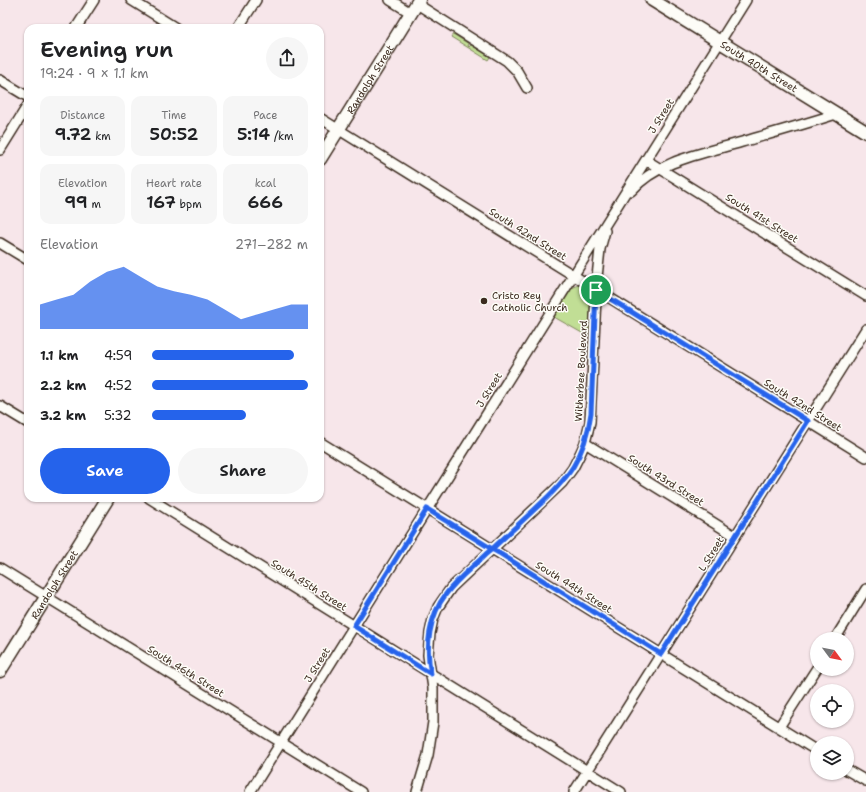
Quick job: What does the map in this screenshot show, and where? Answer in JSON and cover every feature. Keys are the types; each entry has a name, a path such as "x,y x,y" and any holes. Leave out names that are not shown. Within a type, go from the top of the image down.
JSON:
{"main road":[{"name":"South 40th Street","path":"652,0 866,132"},
{"name":"Randolph Street","path":"324,153 416,6"},
{"name":"Randolph Street","path":"0,671 105,502"}],"street":[{"path":"79,24 94,0"},
{"path":"132,0 170,24"},
{"path":"241,24 256,0"},
{"path":"390,0 416,6 507,61 517,71 527,88"},
{"name":"J Street","path":"250,792 746,0"},
{"path":"0,80 24,95"},
{"path":"0,150 24,111"},
{"name":"Witherbee Boulevard","path":"417,792 428,755 432,733 433,694 428,655 430,633 438,607 451,588 562,483 573,468 585,444 591,413 596,290 600,249 611,217 634,188 645,178 661,169 681,160 836,114"},
{"name":"South 42nd Street","path":"324,121 866,457"},
{"name":"South 41st Street","path":"646,160 866,296"},
{"path":"0,243 24,258"},
{"name":"L Street","path":"574,792 866,329"},
{"path":"0,406 24,421"},
{"name":"South 43rd Street","path":"585,444 735,536"},
{"name":"South 44th Street","path":"324,445 810,747"},
{"name":"South 45th Street","path":"155,502 621,792"},
{"name":"South 46th Street","path":"0,568 361,792"},
{"path":"839,632 866,589"},
{"path":"779,727 812,676"},
{"path":"854,774 866,781"}],"green space":[{"path":"453,34 469,44 469,47 471,45 490,57 488,60 451,37"},
{"path":"580,285 588,290 591,297 589,337 554,317 572,288"}],"place":[{"name":"Cristo Rey Catholic Church","path":"484,301"}],"route":[{"path":"596,290 591,413 585,444 573,468 555,491 492,549 486,554 446,594 438,607 431,626 428,655 431,674 354,626 427,509 492,549 499,553 661,654 808,421 596,290"}]}
